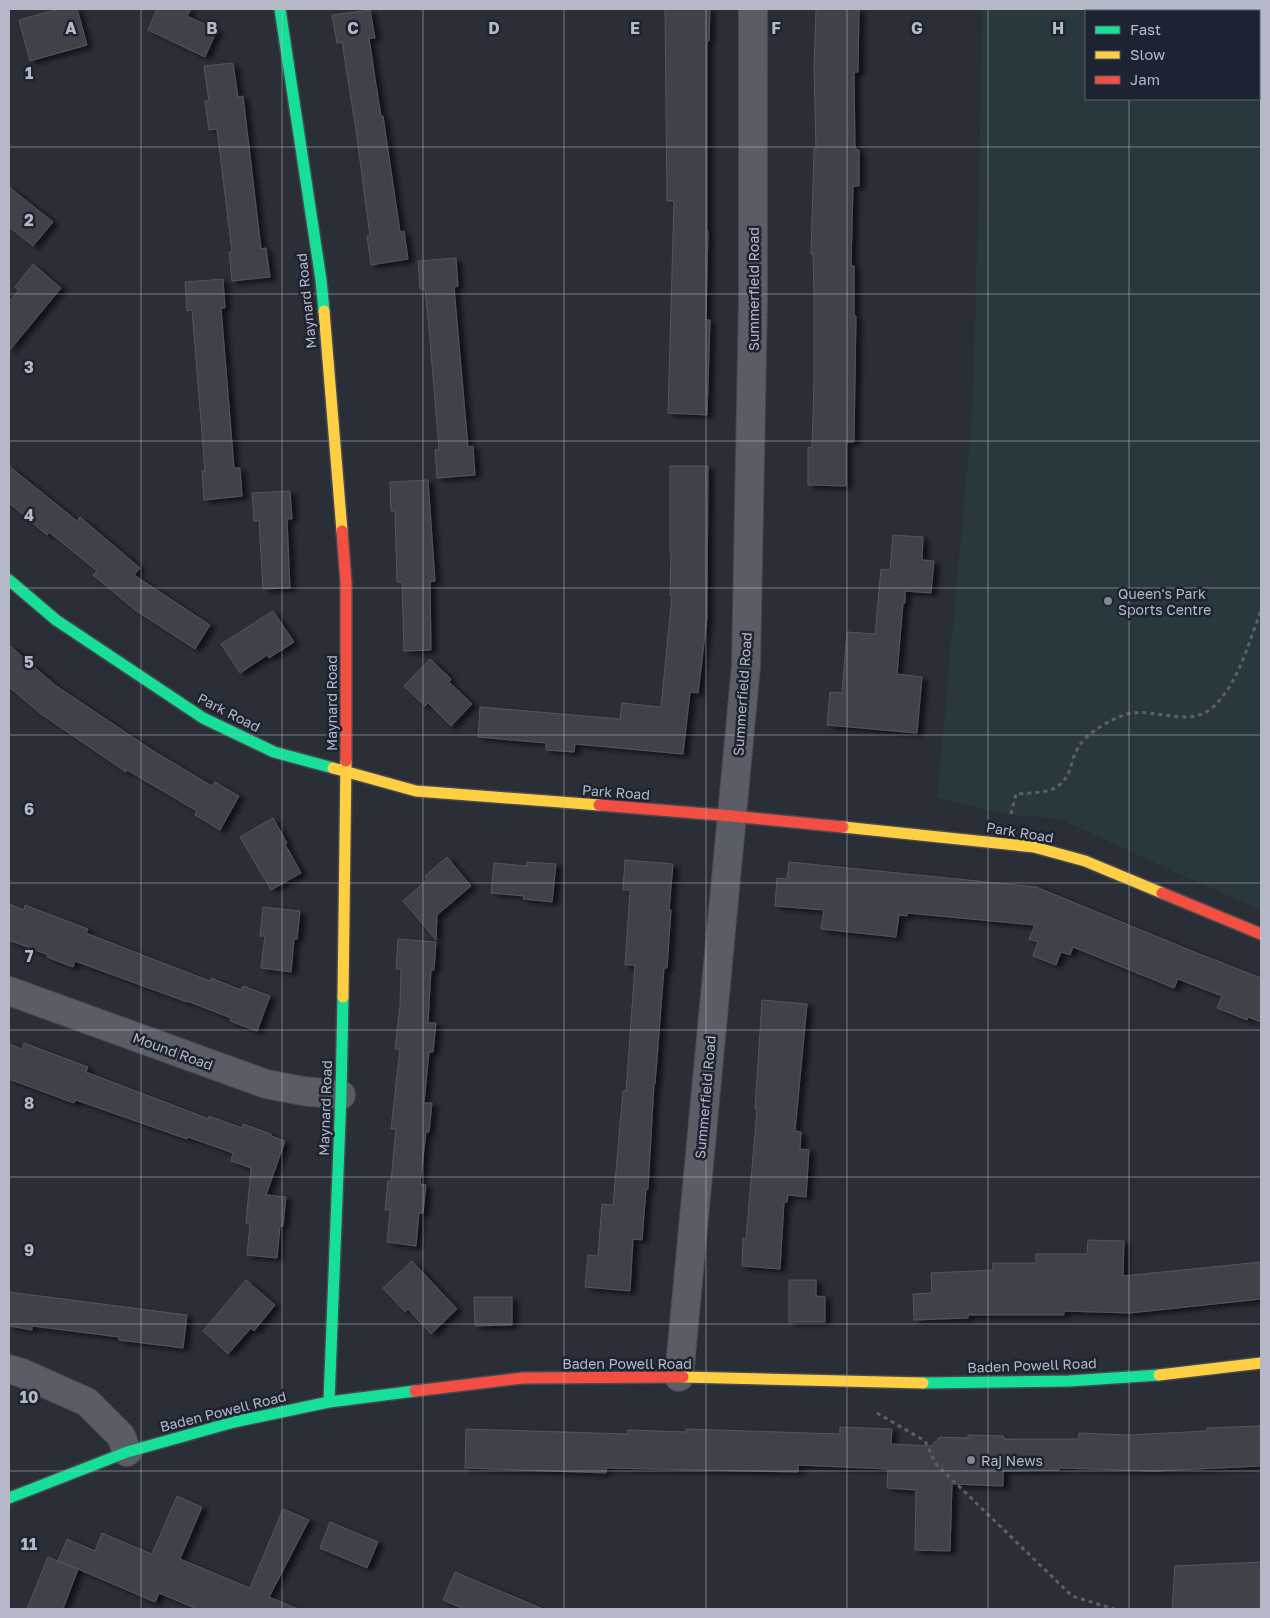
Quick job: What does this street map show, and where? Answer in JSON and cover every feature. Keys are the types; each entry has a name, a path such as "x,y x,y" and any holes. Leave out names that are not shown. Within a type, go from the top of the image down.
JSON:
{"street":[{"name":"Maynard Road","path":"280,9 321,280 346,583 346,772 341,1095 329,1402"},
{"name":"Summerfield Road","path":"679,1377 746,666 753,300 752,9"},
{"name":"Park Road","path":"9,580 56,620 203,718 274,752 416,791 732,816 1004,843 1052,850 1085,861 1261,934"},
{"name":"Mound Road","path":"9,990 266,1084 303,1091 341,1095"},
{"name":"Baden Powell Road","path":"9,1498 127,1452 234,1422 329,1402 523,1378 679,1377 914,1383 1068,1381 1166,1375 1261,1363"},
{"path":"9,1369 87,1402 121,1436 127,1452"}],"path":[{"path":"1004,843 1016,794 1035,793 1056,788 1071,771 1078,748 1092,732 1113,719 1130,713 1188,717 1210,710 1224,697 1235,677 1261,611"},
{"path":"852,1382 867,1407 925,1441 936,1464 1072,1596 1114,1609"}],"shaded area":[{"name":"Queen's Park Sports Centre","path":"983,9 1261,9 1261,910 1058,818 1010,815 937,798 973,405"}],"building":[{"path":"59,9 77,9 87,45 30,61 19,20"},
{"path":"157,9 191,9 187,16 217,30 205,57 148,30"},
{"path":"665,9 710,9 709,41 707,41 708,231 706,320 710,320 707,415 668,413 674,201 667,201"},
{"path":"816,9 859,9 858,72 854,72 855,149 859,150 859,186 853,186 851,266 854,266 854,316 856,316 854,442 846,442 846,486 808,485 808,447 812,448 814,380 813,254 811,254 814,149 816,149 814,67"},
{"path":"370,10 375,38 369,38 374,72 381,116 383,116 400,232 404,231 408,259 371,265 367,236 370,236 356,130 342,42 337,43 332,15"},
{"path":"233,63 238,97 243,96 261,249 266,248 270,277 232,281 229,252 232,252 217,129 209,130 205,101 209,101 204,66"},
{"path":"9,187 53,222 33,246 9,227"},
{"path":"456,258 458,286 454,287 468,447 473,446 475,475 437,478 435,450 439,449 429,328 425,289 420,289 418,261"},
{"path":"33,264 61,288 9,351 9,302 19,290 15,287"},
{"path":"223,279 225,308 221,308 234,468 240,468 242,496 204,500 202,471 205,471 192,310 187,311 185,282"},
{"path":"9,466 77,521 80,517 140,568 134,575 210,625 195,649 135,610 93,575 97,571 49,532 47,535 9,503"},
{"path":"670,466 708,466 707,618 698,693 690,692 683,754 575,744 574,752 546,750 546,743 478,737 480,707 620,719 622,703 661,707 672,596 670,596"},
{"path":"428,480 435,581 430,582 431,650 404,651 402,582 397,582 395,511 391,511 390,482"},
{"path":"290,491 292,519 287,519 290,588 263,589 259,521 254,521 252,493"},
{"path":"893,535 923,537 922,560 934,561 931,593 905,591 905,603 903,603 897,674 922,677 917,733 827,725 830,692 842,693 847,632 875,634 881,569 890,570"},
{"path":"273,611 294,642 269,658 267,655 240,673 221,644"},
{"path":"9,645 55,685 155,752 212,786 215,782 239,796 220,830 195,815 197,811 127,770 126,772 41,714 9,687"},
{"path":"430,659 451,679 449,682 472,704 451,726 428,703 425,706 404,686"},
{"path":"273,818 301,873 271,890 240,837"},
{"path":"447,857 471,886 437,915 436,940 403,901 427,880 425,876"},
{"path":"625,860 673,864 667,968 664,968 654,1084 648,1189 646,1189 642,1240 633,1239 630,1291 585,1287 588,1255 598,1256 602,1204 613,1205 623,1091 626,1091 635,965 625,965 630,890 623,890"},
{"path":"527,862 556,864 552,902 523,899 524,896 491,893 494,863 527,866"},
{"path":"789,862 1036,887 1261,978 1261,1022 1248,1017 1247,1020 1217,1008 1222,996 1178,979 1174,988 1073,947 1070,955 1061,952 1056,965 1033,956 1038,942 1029,939 1035,925 907,913 907,916 899,915 896,937 821,929 824,910 775,906 777,878 787,879"},
{"path":"9,904 24,910 25,905 88,929 86,933 210,981 211,978 241,990 243,986 270,996 257,1031 230,1021 231,1018 187,1001 75,961 73,967 9,940"},
{"path":"263,907 300,911 297,939 294,939 291,972 261,968 265,936 260,936"},
{"path":"398,939 436,942 434,970 431,970 428,1023 436,1023 433,1052 429,1052 424,1103 432,1103 429,1132 426,1132 420,1184 426,1185 423,1213 419,1213 416,1246 387,1242 390,1210 385,1210 388,1181 391,1181 396,1129 391,1129 400,1049 395,1049 400,1006 401,969 396,969"},
{"path":"762,1000 807,1004 795,1131 801,1132 800,1149 809,1150 806,1197 788,1195 787,1202 784,1202 780,1269 742,1266 743,1238 746,1239 757,1109 755,1109"},
{"path":"24,1043 88,1067 86,1072 209,1119 209,1116 242,1128 243,1124 285,1141 266,1195 286,1197 283,1226 280,1226 277,1258 247,1255 250,1224 246,1223 251,1168 231,1161 233,1153 76,1100 74,1103 9,1079 9,1044 22,1049"},
{"path":"1088,1240 1124,1241 1123,1276 1261,1262 1261,1299 1130,1313 1064,1311 1064,1315 968,1315 968,1318 914,1320 913,1294 932,1293 931,1273 993,1270 993,1263 1036,1263 1036,1254 1087,1254"},
{"path":"412,1261 457,1309 431,1334 408,1309 405,1312 383,1288"},
{"path":"246,1280 275,1305 254,1331 251,1328 228,1354 203,1331"},
{"path":"789,1280 816,1280 816,1296 825,1297 825,1322 789,1322"},
{"path":"9,1292 187,1315 183,1348 119,1340 119,1337 32,1326 32,1330 9,1326"},
{"path":"474,1297 512,1297 512,1325 475,1326"},
{"path":"1260,1426 1261,1466 1154,1471 1059,1468 1059,1470 1003,1471 1003,1486 952,1484 950,1551 915,1550 916,1490 887,1488 888,1469 798,1465 798,1472 606,1468 606,1473 465,1468 466,1429 627,1434 628,1430 686,1432 686,1429 840,1434 840,1427 892,1429 891,1444 931,1446 940,1437 968,1438 968,1435 1004,1436 1004,1439 1079,1439 1079,1433 1128,1435 1207,1431 1207,1428"},
{"path":"177,1496 202,1507 180,1559 250,1588 283,1509 309,1520 269,1597 298,1609 197,1609 159,1593 155,1602 78,1569 63,1609 27,1609 48,1557 77,1569 58,1561 67,1539 95,1551 102,1533 152,1554"},
{"path":"330,1522 378,1542 367,1568 320,1548"},
{"path":"1261,1562 1261,1609 1172,1609 1175,1566"},
{"path":"455,1572 543,1609 464,1609 443,1600"}],"traffic: fast":[{"path":"280,9 321,280 324,311"},
{"path":"9,580 56,620 203,718 274,752 333,768"},
{"path":"329,1402 343,997"},
{"path":"923,1383 1069,1381 1159,1375"},
{"path":"9,1498 127,1452 234,1422 329,1402 415,1391"}],"traffic: slow":[{"path":"324,311 342,531"},
{"path":"343,997 346,761"},
{"path":"333,768 416,791 599,805"},
{"path":"843,827 1034,847 1085,861 1162,893"},
{"path":"1159,1375 1261,1363"},
{"path":"683,1377 923,1383"}],"traffic: jam":[{"path":"342,531 346,583 346,761"},
{"path":"599,805 843,827"},
{"path":"1162,893 1261,934"},
{"path":"415,1391 523,1378 683,1377"}],"place":[{"name":"Queen's Park Sports Centre","path":"1108,601"},
{"name":"Raj News","path":"971,1460"}]}
